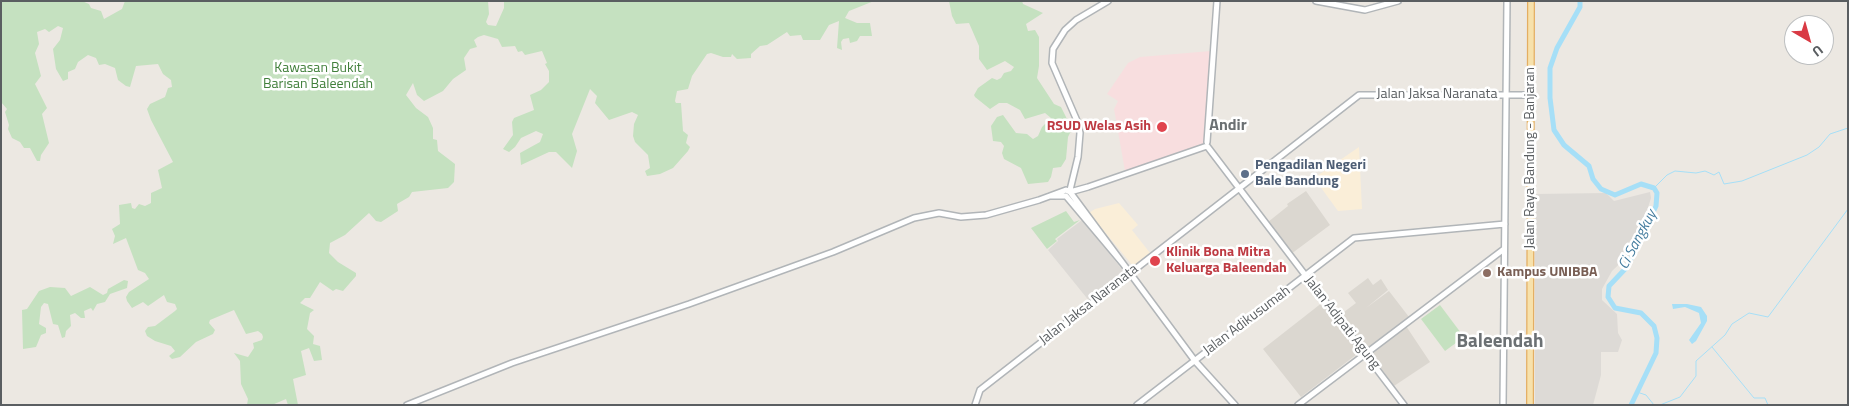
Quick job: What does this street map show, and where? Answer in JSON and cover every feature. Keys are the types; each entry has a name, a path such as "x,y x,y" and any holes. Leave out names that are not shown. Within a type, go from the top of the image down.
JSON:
{"main road":[{"path":"1067,192 1073,178 1078,157 1080,133 1078,123 1052,63 1053,49 1065,30 1076,20 1108,1"},
{"path":"407,405 512,363 689,304 833,252 914,218 944,213 961,217 978,216 1067,192 1207,144 1217,1"},
{"path":"1316,1 1365,10 1398,1"},
{"path":"1503,405 1507,1"},
{"name":"Jalan Raya Bandung - Banjaran","path":"1530,405 1531,1"},
{"name":"Jalan Jaksa Naranata","path":"974,405 980,390 1359,95 1531,94"},
{"name":"Jalan Adipati Agung","path":"1207,144 1238,188 1404,405"},
{"path":"1067,192 1121,258 1130,274 1195,361 1235,405"},
{"name":"Jalan Adikusumah","path":"1137,405 1354,238 1505,224"},
{"path":"1298,405 1504,249"}],"shaded area":[{"name":"RSUD Welas Asih","path":"1211,51 1205,145 1125,171 1114,109 1118,101 1107,94 1128,63 1140,57"},
{"path":"1359,147 1362,209 1338,211 1314,178"},
{"path":"1306,191 1330,225 1291,254 1268,222 1288,206 1287,204"},
{"path":"1650,192 1651,198 1635,249 1612,271 1602,289 1602,300 1617,314 1618,333 1622,340 1618,352 1601,352 1601,375 1593,405 1535,405 1535,194 1606,193 1614,201"},
{"path":"1119,203 1138,225 1132,230 1150,253 1133,266 1089,213 1095,209"},
{"path":"1082,220 1125,273 1090,302 1048,250 1058,241 1057,239"},
{"path":"1368,278 1373,285 1381,279 1388,290 1366,308 1389,291 1409,317 1367,349 1340,315 1356,303 1348,293"},
{"path":"1323,302 1361,351 1301,397 1263,349"},
{"path":"1406,326 1430,362 1394,386 1370,353"}],"green space":[{"name":"Kawasan Bukit Barisan Baleendah","path":"1,1 82,1 89,4 91,8 101,11 104,19 122,9 125,1 488,1 489,14 486,22 488,25 496,26 504,8 504,1 874,1 849,11 845,18 857,23 870,23 872,36 860,36 857,41 850,43 849,38 843,39 841,42 842,50 837,48 839,21 829,25 820,40 803,40 801,35 790,36 787,32 767,45 760,46 751,54 751,58 737,59 732,54 731,57 723,57 711,53 707,54 692,76 688,89 677,91 675,101 676,103 681,103 683,131 688,135 686,143 690,147 673,168 660,174 647,176 645,171 650,168 648,155 635,142 633,136 634,124 638,115 632,112 609,120 595,103 597,96 590,89 572,134 577,151 572,168 556,152 549,152 521,165 520,153 540,142 543,134 536,131 521,138 509,152 503,149 513,135 512,122 514,118 534,110 530,95 541,90 549,82 549,71 545,64 547,63 542,51 525,55 522,51 518,52 515,46 502,47 498,39 484,35 478,37 474,40 477,47 470,49 464,58 466,70 453,79 443,91 424,101 417,95 413,83 406,95 416,108 428,117 433,128 433,139 437,140 438,151 455,164 454,182 448,188 412,192 409,197 397,204 398,211 381,222 376,221 369,213 345,235 330,243 329,253 338,262 356,273 356,276 343,291 336,289 333,291 320,282 310,298 305,298 300,303 314,310 310,313 307,329 314,336 313,344 320,346 322,360 314,361 309,348 301,351 306,375 293,379 298,405 288,405 286,399 272,405 247,405 248,399 241,384 240,361 234,353 248,357 254,348 253,343 262,340 262,334 258,331 246,334 234,310 210,320 209,323 215,330 213,334 196,342 180,357 172,359 169,356 175,351 171,346 155,341 147,336 145,331 148,327 155,326 175,311 177,309 175,304 167,302 164,295 148,306 143,302 132,308 126,297 129,292 149,279 145,273 138,270 126,238 113,244 115,236 112,229 120,224 119,205 131,203 132,208 135,209 139,204 145,206 151,203 151,193 162,188 158,170 173,162 147,109 150,104 165,97 168,88 172,87 171,80 163,74 158,64 136,66 130,87 126,86 118,80 115,68 105,64 99,65 96,58 88,55 78,62 75,69 68,72 68,79 63,81 56,69 53,49 60,40 63,28 58,26 49,32 45,29 37,32 39,44 35,53 41,76 35,84 47,108 42,114 49,143 41,155 40,161 37,161 30,148 24,148 20,142 12,138 8,129 9,125 5,112 7,109 1,102"},
{"path":"949,1 1022,1 1023,4 1043,13 1026,24 1028,31 1035,30 1039,37 1037,78 1054,104 1061,107 1072,129 1068,137 1066,159 1061,167 1053,168 1048,182 1028,184 1021,168 1004,159 1002,153 1004,146 1001,142 993,141 991,126 997,117 1003,115 1016,133 1027,134 1033,139 1038,136 1042,127 1051,118 1045,113 1025,119 1020,110 1007,103 999,103 990,109 975,97 974,95 978,88 992,78 997,80 1001,78 1004,73 1011,71 1014,67 1005,61 987,70 979,59 979,46 969,23 956,24"},
{"path":"1066,211 1074,222 1080,220 1055,239 1057,241 1047,249 1031,228"},
{"path":"124,280 128,281 127,288 110,294 105,302 97,304 93,311 91,308 84,311 85,318 81,318 75,313 70,315 71,326 66,331 65,337 62,338 58,325 53,324 48,304 44,303 41,307 39,324 46,328 46,333 41,335 36,347 23,349 22,310 27,309 39,291 50,287 65,288 71,296 90,287 103,295 107,293 108,289"},
{"path":"1440,305 1464,337 1445,351 1421,319"}],"water":[{"path":"1672,304 1687,304 1701,307 1707,316 1707,321 1696,341 1692,344 1689,340 1701,323 1699,313 1685,307 1673,309"}],"waterway":[{"name":"Ci Sangkuy","path":"1580,1 1580,7 1557,48 1550,68 1550,98 1554,130 1564,145 1589,166 1593,179 1601,189 1615,195 1641,184 1654,188 1657,193 1656,206 1627,267 1609,286 1608,297 1615,308 1641,313 1654,326 1657,338 1656,353 1631,405"},
{"path":"1654,188 1667,175 1675,171 1696,173 1705,171 1714,175 1719,172 1724,184 1742,181 1807,155 1819,147 1830,134 1848,128"},
{"path":"1660,405 1680,397 1696,376 1696,361 1725,335 1732,324 1749,313 1768,317 1848,209"},
{"path":"1712,347 1754,398 1765,398 1768,405"},
{"path":"1637,392 1646,395 1654,405"}],"place":[{"name":"RSUD Welas Asih","path":"1162,127"},
{"name":"Pengadilan Negeri Bale Bandung","path":"1245,174"},
{"name":"Klinik Bona Mitra Keluarga Baleendah","path":"1155,261"},
{"name":"Kampus UNIBBA","path":"1487,273"}],"district":[{"name":"Andir","path":"1228,126"},
{"name":"Baleendah","path":"1500,342"}]}
